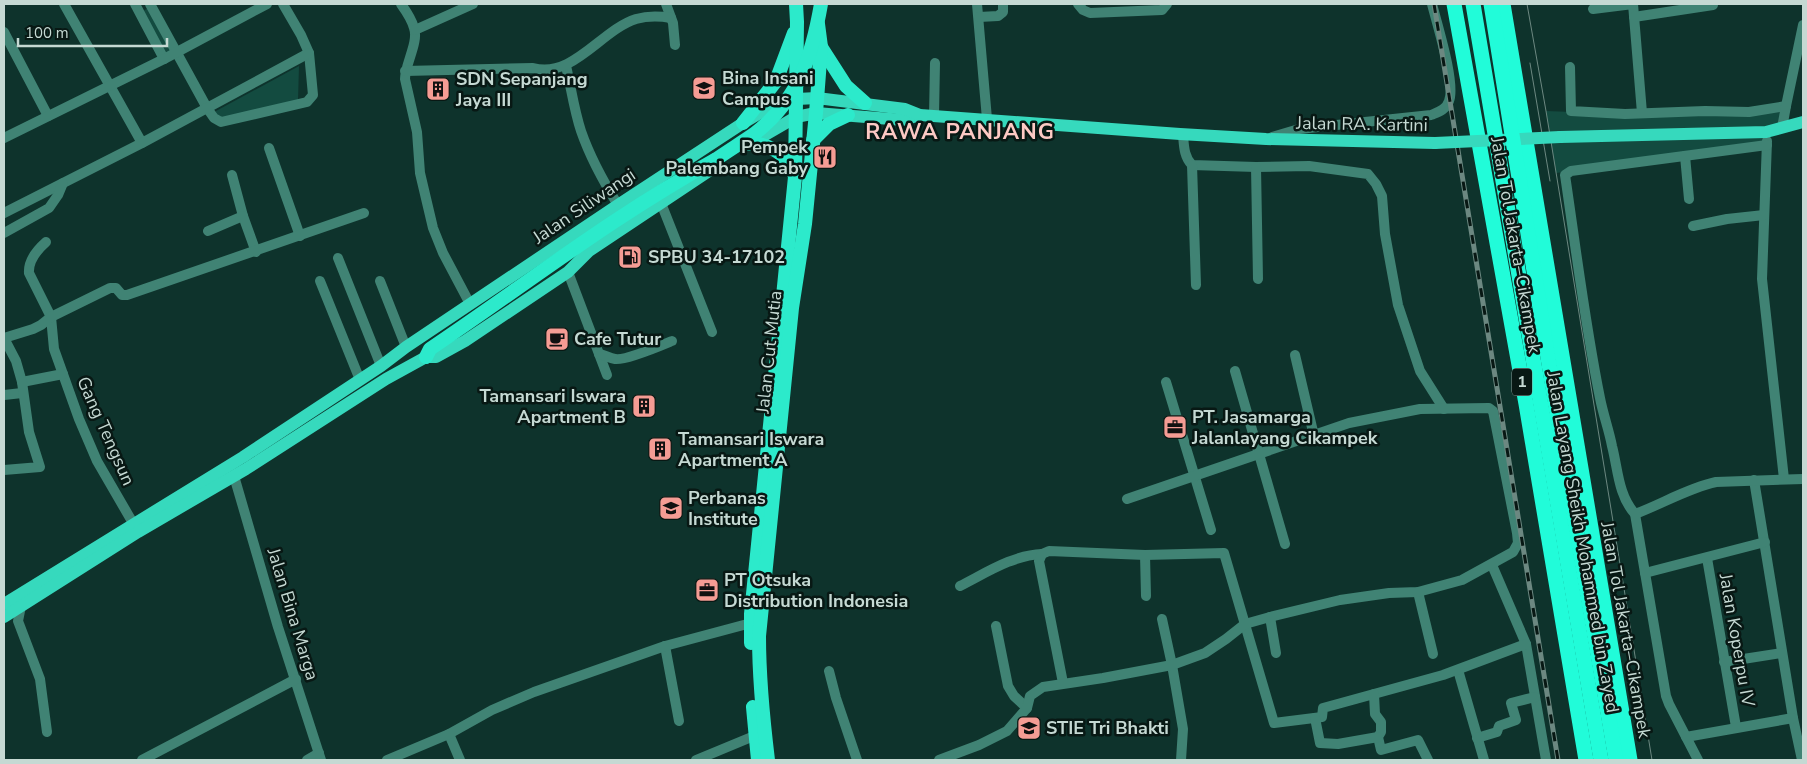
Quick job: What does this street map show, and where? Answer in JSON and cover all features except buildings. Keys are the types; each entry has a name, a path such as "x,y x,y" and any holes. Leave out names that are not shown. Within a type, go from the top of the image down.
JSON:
{"highway":[{"name":"Jalan Cut Mutia","path":"758,760 754,736 751,684 751,623 795,176 797,99 796,4"},
{"name":"Jalan Cut Mutia","path":"768,760 761,705 759,636 792,308 805,224 816,113 819,78 820,4"},
{"path":"426,357 430,349 602,230 676,181 715,160 755,133 791,96 806,67 815,39 820,4"},
{"name":"Jalan Tol Jakarta–Cikampek","path":"1454,4 1526,404 1586,760"},
{"name":"Jalan Layang Sheikh Mohammed bin Zayed","path":"1474,4 1601,760"},
{"name":"Jalan Layang Sheikh Mohammed bin Zayed","path":"1491,4 1563,451 1616,760"},
{"name":"Jalan Tol Jakarta–Cikampek","path":"1503,4 1630,760"},
{"path":"740,125 776,80 797,22"},
{"path":"820,48 846,86 865,104"},
{"path":"813,140 829,124 848,115"},
{"path":"748,144 779,151 788,161 795,176"}],"main road":[{"name":"Jalan RA. Kartini","path":"816,98 905,109 920,115 1266,139 1435,143 1560,137 1766,132 1803,122"},
{"name":"Jalan Siliwangi","path":"231,471 406,347 740,125 778,102 816,98"},
{"name":"Jalan RA. Kartini","path":"816,113 903,120 920,115"},
{"path":"4,604 136,528 386,379 426,357 436,357 465,341 568,272 589,251 748,144 796,117 816,113"},
{"path":"740,125 749,138 748,144"},
{"path":"4,616 136,528"}],"street":[{"path":"64,4 142,143"},
{"path":"150,4 207,108 214,118 221,122 307,102 311,99 313,95 309,53 283,4"},
{"path":"4,138 164,59 267,4"},
{"path":"403,4 415,30 413,45 405,71 406,88 417,132 420,173 430,217 443,253 470,304"},
{"path":"415,30 473,4"},
{"path":"666,4 673,23 675,45"},
{"path":"977,4 987,119"},
{"path":"979,17 998,16 1003,12 1002,4"},
{"path":"1078,4 1083,10 1090,13 1162,10 1167,4"},
{"path":"1266,139 1299,129 1431,115 1442,111 1449,101 1450,82 1432,4"},
{"path":"1594,9 1633,4 1642,113"},
{"path":"139,5 164,59"},
{"path":"1634,17 1713,5"},
{"path":"405,71 534,68 541,70 566,66 618,28 634,20 646,17 671,18"},
{"path":"1782,128 1803,25"},
{"path":"4,32 48,116"},
{"path":"4,213 142,143 309,53"},
{"path":"934,116 935,63"},
{"path":"566,66 580,129 585,143 603,181 618,205"},
{"path":"1570,67 1571,111 1625,114 1705,111 1749,112 1786,106"},
{"path":"1766,132 1762,279 1784,479"},
{"path":"1183,134 1188,161 1192,165 1196,285"},
{"path":"1698,760 1666,696 1635,514 1627,506 1619,481 1600,399 1565,174 1571,171 1766,145"},
{"path":"269,148 300,236"},
{"path":"1685,156 1689,199"},
{"path":"1192,165 1309,166 1368,174 1382,196 1385,234 1398,305 1420,371 1444,409"},
{"path":"1256,167 1258,279"},
{"path":"232,175 243,216 256,252"},
{"path":"4,233 48,208 58,195 63,183"},
{"path":"661,203 712,332"},
{"path":"4,470 40,467 29,432 22,393 22,382 16,362 4,338 33,329 51,317 110,288 116,288 122,295 127,296 364,213"},
{"path":"1693,226 1727,219 1764,215"},
{"path":"208,231 243,216"},
{"name":"Gang Tengsun","path":"46,242 35,254 29,269 51,317 54,349 79,419 97,461 136,528"},
{"path":"338,258 381,366"},
{"path":"568,272 607,374"},
{"path":"320,281 360,380"},
{"path":"380,281 406,347"},
{"path":"599,354 615,359 625,358 672,342"},
{"path":"1295,355 1314,436"},
{"path":"1235,371 1285,544"},
{"path":"22,382 63,374"},
{"path":"1166,382 1211,530"},
{"path":"4,395 22,393"},
{"path":"938,760 980,745 1007,731 1027,708 1030,696 1043,687 1172,665 1205,653 1245,624 1270,616 1340,600 1389,593 1418,592 1462,580 1513,552 1518,543 1493,411 1489,408 1420,409 1350,423 1127,499"},
{"name":"Jalan Bina Marga","path":"231,471 320,757"},
{"path":"1635,514 1704,485 1754,480 1803,479"},
{"path":"1754,480 1782,653 1802,760"},
{"path":"1644,573 1765,542"},
{"path":"960,586 1013,560 1049,551 1145,555 1224,554 1274,723 1322,716 1323,708 1443,676 1526,644"},
{"path":"1042,554 1039,561 1063,683"},
{"path":"1145,555 1146,596"},
{"name":"Jalan Koperpu IV","path":"1707,558 1736,727"},
{"path":"1492,564 1526,644 1546,760"},
{"path":"1418,592 1433,654"},
{"path":"21,606 18,620 40,679 47,732"},
{"path":"1270,616 1276,653"},
{"path":"1162,619 1183,729 1181,760"},
{"path":"386,760 449,734 492,710 520,698 665,646 751,623"},
{"path":"996,626 1008,686 1014,696 1027,708"},
{"path":"665,646 679,721"},
{"path":"1724,662 1782,653"},
{"path":"1458,670 1484,760"},
{"path":"829,671 857,760"},
{"path":"142,760 296,679"},
{"path":"1374,694 1375,714 1381,722 1381,732 1378,737 1381,750 1418,740 1428,760"},
{"path":"1477,738 1497,732 1499,726 1516,720 1511,703 1535,696"},
{"path":"1315,718 1320,743 1338,744 1378,737"},
{"path":"1686,737 1794,718"},
{"path":"449,734 460,760"},
{"path":"696,760 754,736"},
{"path":"307,760 320,757"}],"green space":[{"path":"148,8 172,53 167,55 143,11"},
{"path":"299,66 298,100 220,121 215,115 216,111"},
{"path":"1786,106 1782,128 1767,132 1767,145 1556,173 1546,111 1625,114"}],"tram line":[{"path":"1527,4 1652,760"},
{"path":"1530,63 1550,181"}],"railway":[{"path":"1434,4 1558,760"}],"place":[{"name":"Bina Insani Campus","path":"704,88"},
{"name":"SDN Sepanjang Jaya III","path":"438,89"},
{"name":"Pempek Palembang Gaby","path":"825,157"},
{"name":"SPBU 34-17102","path":"630,257"},
{"name":"Cafe Tutur","path":"557,339"},
{"name":"Tamansari Iswara Apartment B","path":"644,406"},
{"name":"PT. Jasamarga Jalanlayang Cikampek","path":"1175,427"},
{"name":"Tamansari Iswara Apartment A","path":"660,449"},
{"name":"Perbanas Institute","path":"671,508"},
{"name":"PT Otsuka Distribution Indonesia","path":"707,590"},
{"name":"STIE Tri Bhakti","path":"1029,728"}],"district":[{"name":"RAWA PANJANG","path":"960,132"}]}
